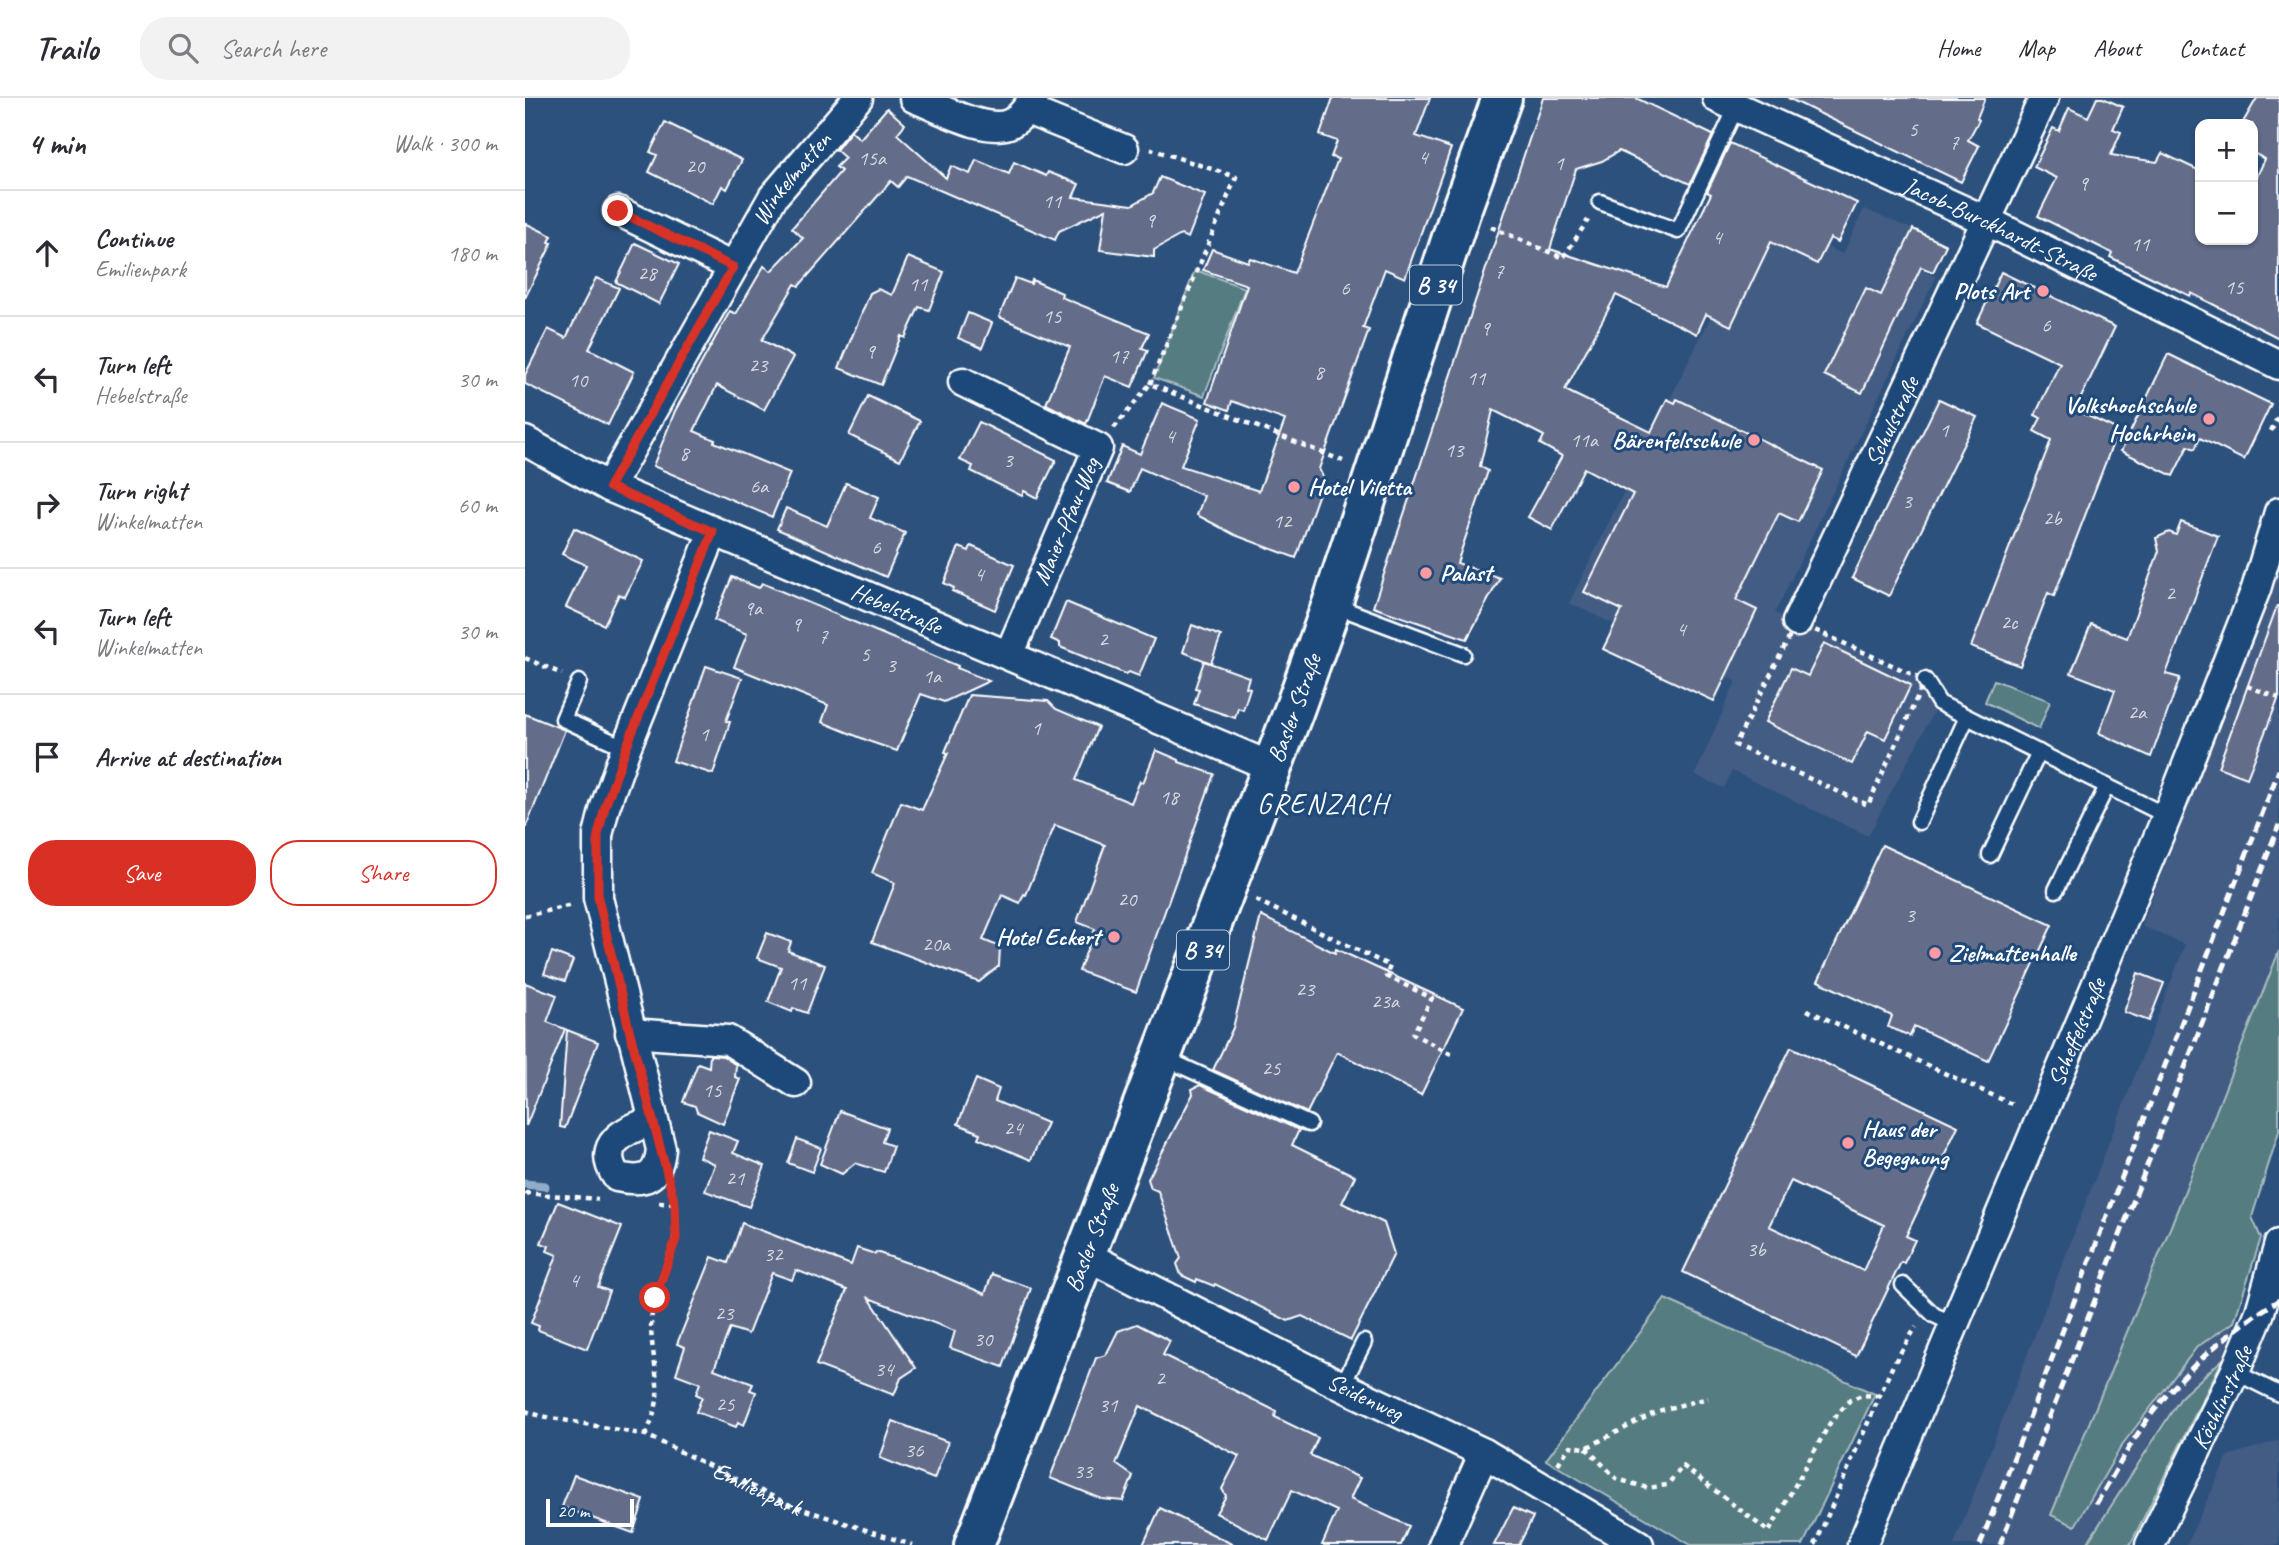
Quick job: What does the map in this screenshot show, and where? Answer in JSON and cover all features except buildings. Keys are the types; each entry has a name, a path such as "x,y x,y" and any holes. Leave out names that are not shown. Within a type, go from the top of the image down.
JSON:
{"main road":[{"name":"Basler Straße","path":"974,1545 1163,1057 1332,604 1460,213 1502,98"}],"street":[{"name":"Winkelmatten","path":"609,487 773,197 857,98"},
{"path":"914,98 976,122 997,126 1011,123 1030,104 1124,149"},
{"name":"Schulstraße","path":"1797,622 2044,98"},
{"name":"Jacob-Burckhardt-Straße","path":"1726,103 1987,221 2279,365"},
{"path":"618,211 733,267"},
{"name":"Maier-Pfau-Weg","path":"963,382 1098,448 1009,655"},
{"name":"Hebelstraße","path":"525,441 609,487 1272,767"},
{"name":"Scheffelstraße","path":"1862,1545 1945,1320 2040,1116 2167,816 2256,589 2279,512"},
{"path":"653,1121 635,1126 616,1138 609,1152 610,1167 617,1177 640,1180 652,1174 659,1166 661,1149 598,898 598,835 626,748 713,532"},
{"path":"630,1033 728,1040 796,1083"},
{"name":"Köchlinstraße","path":"2150,1545 2235,1372 2260,1312 2279,1244"},
{"name":"Seidenweg","path":"1087,1256 1342,1386 1484,1453 1639,1545"},
{"path":"1443,1545 1484,1453"}],"lane":[{"path":"1600,202 1678,231 1726,103"},
{"path":"1332,604 1462,654"},
{"path":"1925,680 1939,703 2167,816"},
{"path":"579,682 563,719 626,748"},
{"path":"1919,822 1967,717"},
{"path":"1990,855 2039,752"},
{"path":"2056,890 2107,786"},
{"path":"1163,1057 1309,1124"},
{"path":"1903,1285 1945,1320"},
{"path":"1342,1386 1364,1342"},
{"path":"2235,1372 2279,1394"}],"path":[{"path":"1098,448 1150,384 1236,177 1148,148 1124,149"},
{"path":"1460,213 1563,258 1600,202"},
{"path":"1150,384 1374,473"},
{"path":"2271,431 2279,414"},
{"path":"1797,622 1925,680 1868,804 1735,745 1797,622"},
{"path":"525,658 579,682"},
{"path":"2243,684 2279,698"},
{"path":"1227,886 1390,966 1386,976 1432,998 1413,1034 1453,1055"},
{"path":"525,916 598,898"},
{"path":"1807,1010 2040,1116"},
{"path":"646,1435 657,1401 651,1317 676,1239 677,1223 661,1149"},
{"path":"1815,1545 1880,1396 1910,1336 1915,1329 1945,1320"},
{"path":"1585,1448 1617,1479 1648,1488 1667,1485 1683,1466 1769,1532 1830,1423 1850,1400 1862,1395 1880,1396"},
{"path":"1543,1487 1570,1446 1585,1448 1658,1411 1708,1398"},
{"name":"Emilienpark","path":"525,1410 541,1416 646,1435 790,1504 912,1545"}],"shaded area":[{"name":"Bärenfelsschule","path":"1864,209 1914,230 1900,260 1936,277 1775,613 1945,691 1868,836 1732,771 1724,788 1695,775 1736,681 1569,603 1760,217 1843,254"},
{"path":"2279,561 2279,1131 2252,1217 2261,1238 2223,1359 2182,1396 2086,1545 1954,1545 2185,945 2142,926"},
{"path":"2279,1440 2279,1545 2186,1545 2228,1456"}],"green space":[{"path":"1195,270 1245,288 1204,396 1154,378"},
{"path":"1994,680 2050,701 2039,729 1985,702"},
{"path":"2279,951 2279,1131 2252,1217 2261,1238 2234,1322 2197,1347 2122,1445 2075,1526 2051,1515 2171,1226"},
{"path":"1665,1299 1875,1394 1803,1545 1691,1545 1546,1460"},
{"path":"2223,1359 2130,1545 2086,1545 2182,1396"}],"waterway":[{"path":"525,1184 545,1186"}],"railway":[{"path":"1980,1545 2279,770"},
{"path":"2000,1545 2279,825"},
{"path":"2096,1504 2140,1430 2176,1385 2224,1339 2279,1300"}],"place":[{"name":"Plots Art","path":"2043,291"},
{"name":"Volkshochschule Hochrhein","path":"2209,419"},
{"name":"Bärenfelsschule","path":"1754,440"},
{"name":"Hotel Viletta","path":"1294,487"},
{"name":"Palast","path":"1426,573"},
{"name":"Hotel Eckert","path":"1114,937"},
{"name":"Zielmattenhalle","path":"1935,953"},
{"name":"Haus der Begegnung","path":"1848,1143"}],"district":[{"name":"GRENZACH","path":"1323,803"}],"route":[{"path":"618,211 733,267 609,487 713,532 626,748 598,835 598,898 675,1204 676,1239 655,1298"}]}
